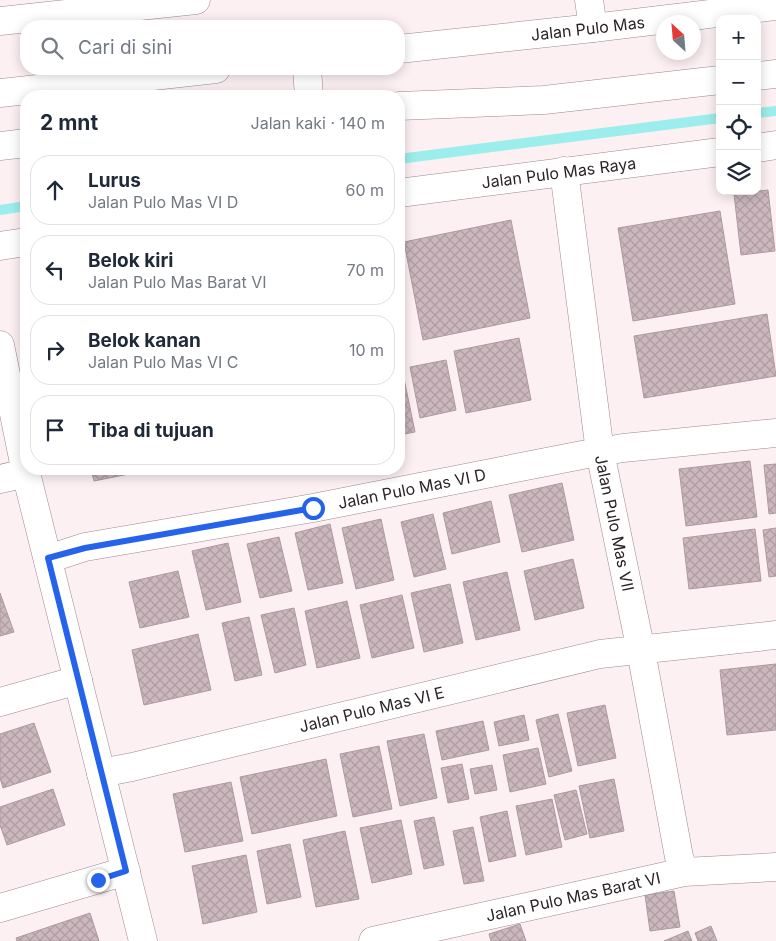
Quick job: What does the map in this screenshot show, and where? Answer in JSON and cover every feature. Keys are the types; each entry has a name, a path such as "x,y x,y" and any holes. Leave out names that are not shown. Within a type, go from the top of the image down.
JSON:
{"street":[{"path":"0,21 196,0"},
{"name":"Jalan Pulo Mas","path":"405,48 591,12 776,6"},
{"path":"761,76 776,74"},
{"path":"0,92 160,75"},
{"path":"307,75 308,90"},
{"path":"405,106 544,100 716,80"},
{"path":"0,146 20,143"},
{"path":"761,147 776,145"},
{"name":"Jalan Pulo Mas Raya","path":"405,192 716,152"},
{"name":"Jalan Pulo Mas VII","path":"564,171 600,452 641,651 679,857 684,872"},
{"path":"0,246 20,243"},
{"path":"0,345 20,443"},
{"name":"Jalan Pulo Mas VI D","path":"48,558 85,548 313,508 623,448 776,433"},
{"path":"0,479 20,474"},
{"path":"27,475 143,941"},
{"name":"Jalan Pulo Mas VI E","path":"101,773 600,654 776,635"},
{"path":"0,702 78,680"},
{"name":"Jalan Pulo Mas Barat VI","path":"373,941 684,872 776,867"},
{"path":"0,908 126,871"}],"building":[{"path":"768,190 775,251 741,255 734,195 761,195 761,191"},
{"path":"720,211 735,304 633,321 618,228"},
{"path":"511,220 530,318 423,340 405,242"},
{"path":"767,314 776,376 644,398 634,336"},
{"path":"519,338 531,400 466,413 454,351"},
{"path":"446,360 456,410 420,418 410,367"},
{"path":"405,383 415,432 405,434"},
{"path":"750,461 757,517 686,526 679,469"},
{"path":"776,464 776,513 769,514 764,465"},
{"path":"92,475 124,475 94,481"},
{"path":"562,483 574,540 522,552 509,495"},
{"path":"491,501 500,542 452,554 443,513"},
{"path":"433,514 446,569 414,577 401,522"},
{"path":"381,519 394,580 356,589 342,528"},
{"path":"330,524 343,583 308,590 295,533"},
{"path":"776,528 776,576 769,577 763,530"},
{"path":"755,529 761,581 689,589 683,538"},
{"path":"279,537 292,591 260,598 247,544"},
{"path":"228,543 241,602 206,610 192,551"},
{"path":"573,559 584,608 535,620 524,571"},
{"path":"178,571 189,617 140,628 129,582"},
{"path":"507,572 520,630 476,640 463,582"},
{"path":"450,584 463,643 424,652 411,593"},
{"path":"0,593 14,632 0,636"},
{"path":"402,595 414,648 372,658 360,605"},
{"path":"347,601 360,658 317,668 305,611"},
{"path":"294,608 306,665 275,673 261,615"},
{"path":"249,617 262,675 235,681 222,623"},
{"path":"198,634 211,690 144,705 132,650"},
{"path":"776,664 776,730 727,735 720,670"},
{"path":"605,705 616,758 578,766 567,713"},
{"path":"558,714 572,771 549,777 536,720"},
{"path":"524,715 529,740 499,746 494,722"},
{"path":"483,721 489,750 442,760 436,731"},
{"path":"34,723 51,772 3,788 0,778 0,734"},
{"path":"424,734 437,798 400,806 387,741"},
{"path":"379,746 392,809 353,817 340,754"},
{"path":"538,748 546,784 510,792 503,755"},
{"path":"326,759 337,816 252,834 240,777"},
{"path":"462,764 469,799 448,803 441,768"},
{"path":"492,765 497,790 475,794 470,769"},
{"path":"614,779 624,831 590,838 579,786"},
{"path":"231,782 243,841 185,852 173,794"},
{"path":"53,789 65,825 7,845 0,825 0,807"},
{"path":"576,790 587,834 565,840 554,795"},
{"path":"552,799 562,847 526,855 516,806"},
{"path":"507,811 516,856 489,862 480,817"},
{"path":"434,817 444,865 424,869 414,821"},
{"path":"401,820 412,874 372,883 360,828"},
{"path":"473,827 484,881 464,884 453,831"},
{"path":"345,831 359,899 316,907 303,840"},
{"path":"290,844 301,897 267,904 257,851"},
{"path":"246,855 257,912 203,924 192,866"},
{"path":"674,891 680,927 650,931 645,895"},
{"path":"90,913 99,941 17,941 16,938"},
{"path":"520,924 526,941 491,941 489,934"},
{"path":"711,926 717,941 698,941 695,933"},
{"path":"688,931 692,941 664,941"}],"waterway":[{"path":"761,113 776,111"},
{"path":"405,158 716,119"},
{"path":"0,210 20,207"}],"route":[{"path":"98,880 126,871 48,558 85,548 313,508"}]}
